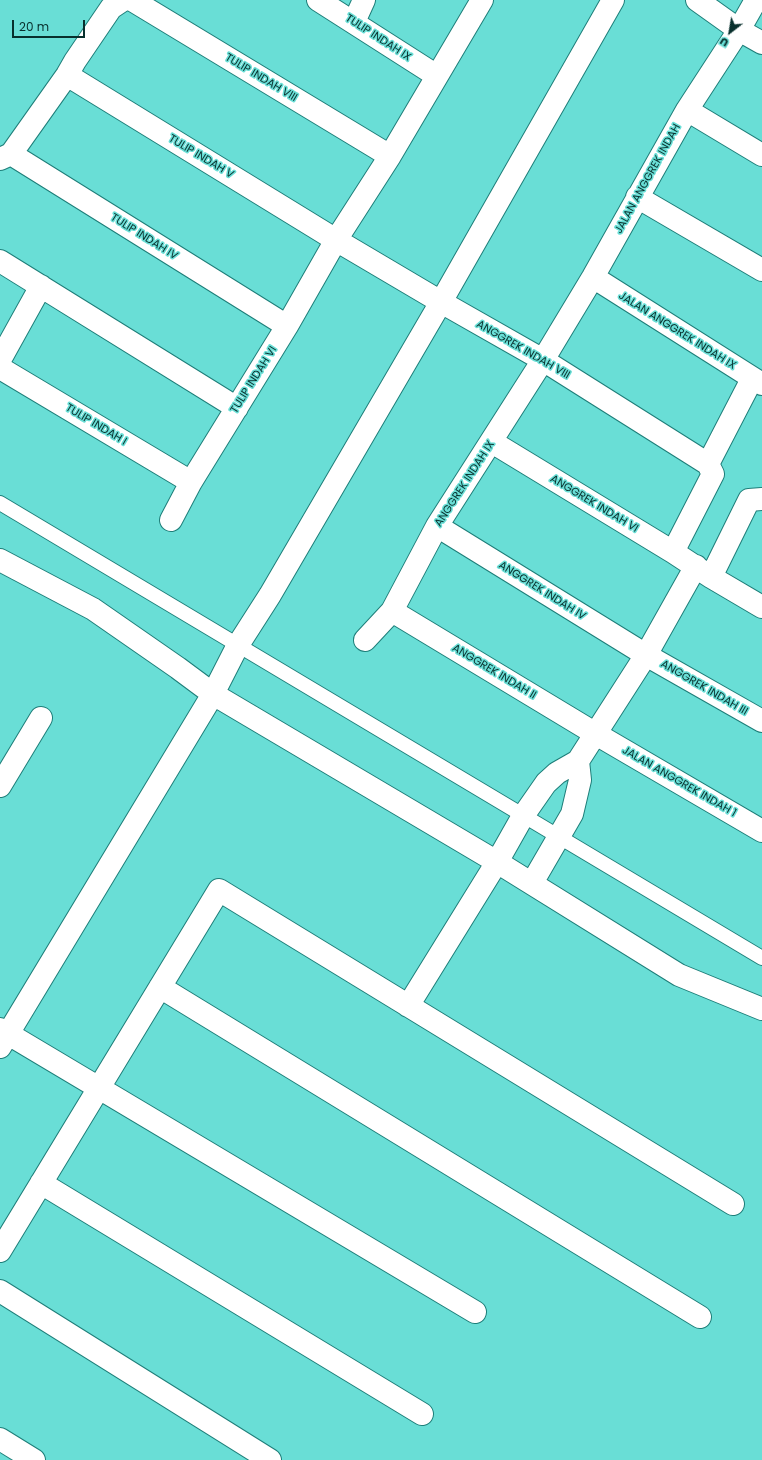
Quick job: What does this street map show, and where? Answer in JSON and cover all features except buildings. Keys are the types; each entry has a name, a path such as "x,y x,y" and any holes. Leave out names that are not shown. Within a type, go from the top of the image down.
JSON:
{"street":[{"path":"4,157 67,75 111,8 123,0"},
{"name":"TULIP INDAH VIII","path":"132,0 390,156"},
{"name":"TULIP INDAH IX","path":"318,0 437,76"},
{"path":"354,22 364,0"},
{"name":"TULIP INDAH VI","path":"171,520 191,482 287,326 336,240 390,156 482,0"},
{"path":"475,1312 99,1088 3,1037 213,694 238,645 270,595 441,302 613,0"},
{"path":"697,0 739,30 762,43"},
{"name":"JALAN ANGGREK INDAH","path":"543,360 593,277 687,110 739,30 756,0"},
{"name":"TULIP INDAH V","path":"67,75 336,240"},
{"path":"687,110 762,155"},
{"name":"TULIP INDAH IV","path":"4,157 287,326"},
{"path":"637,197 762,270"},
{"name":"ANGGREK INDAH VIII","path":"336,240 543,360 708,464"},
{"path":"0,261 237,408"},
{"name":"JALAN ANGGREK INDAH IX","path":"593,277 757,381"},
{"path":"0,360 41,286"},
{"name":"ANGGREK INDAH IX","path":"365,640 392,611 437,526 543,360"},
{"name":"TULIP INDAH I","path":"0,368 191,482"},
{"path":"673,552 713,474 708,464 757,381"},
{"name":"ANGGREK INDAH VI","path":"492,442 762,607"},
{"path":"408,1006 497,862 523,816 546,783 557,772 578,761 646,655 703,572 749,500 762,499"},
{"name":"ANGGREK INDAH IV","path":"437,526 646,655"},
{"path":"0,560 93,609 213,694 532,883 679,974 762,1009"},
{"name":"ANGGREK INDAH II","path":"392,611 596,734"},
{"name":"ANGGREK INDAH III","path":"646,655 762,721"},
{"path":"3,774 41,718"},
{"name":"JALAN ANGGREK INDAH 1","path":"596,734 762,831"},
{"path":"532,883 572,814 580,780 578,761"},
{"path":"0,1251 219,890 732,1204"},
{"path":"160,987 700,1317"},
{"path":"41,1183 422,1414"},
{"path":"0,1291 270,1460"},
{"path":"0,1439 34,1460"}],"lane":[{"path":"0,503 762,958"}]}
